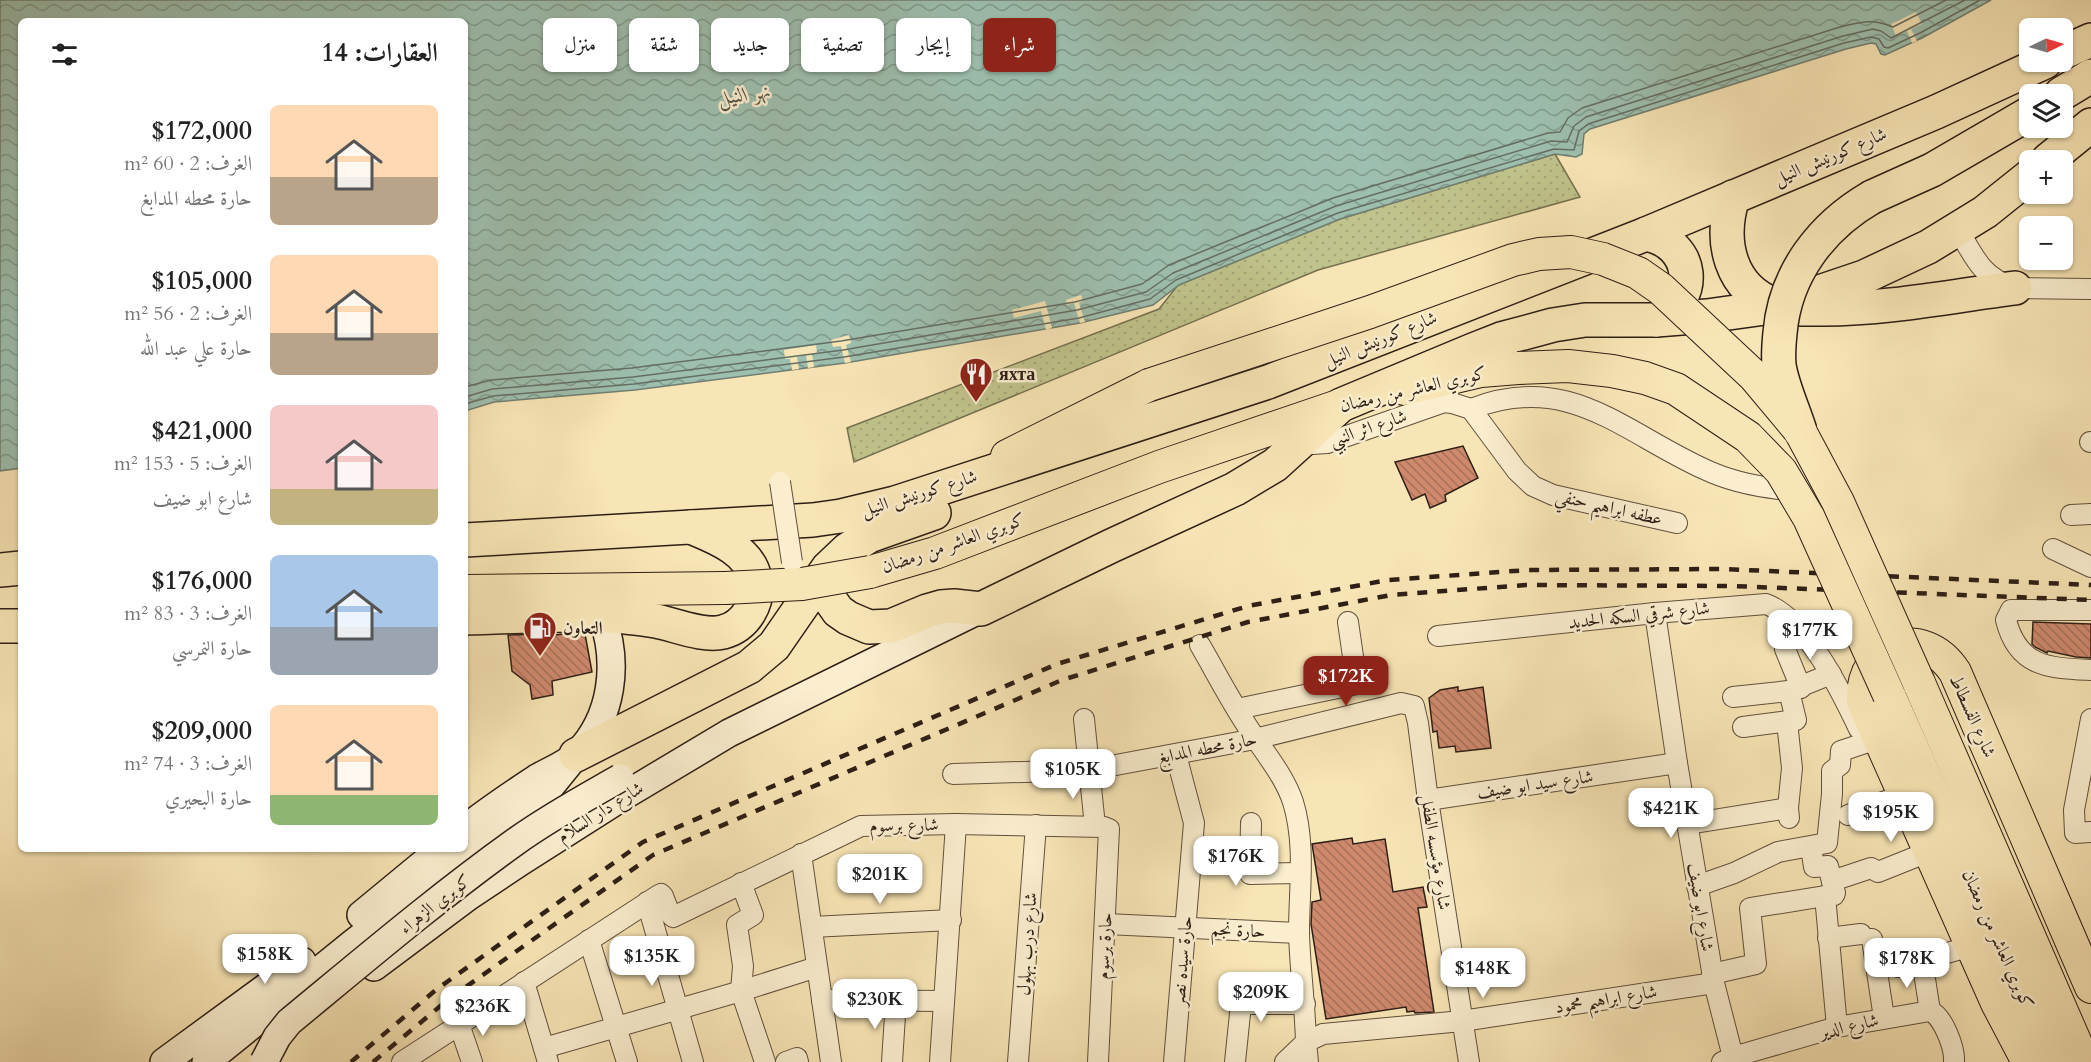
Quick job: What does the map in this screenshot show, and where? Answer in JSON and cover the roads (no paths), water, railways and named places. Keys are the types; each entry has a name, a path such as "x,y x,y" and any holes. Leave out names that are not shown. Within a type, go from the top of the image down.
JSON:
{"highway":[{"path":"2073,48 2091,40"},
{"name":"شارع كورنيش النيل","path":"468,540 813,520 895,503 1268,382 1646,234 2023,72"},
{"path":"2073,87 2091,76"},
{"path":"1800,431 1779,365 1779,344 1785,303 1792,283 1812,248 1839,219 1855,207 1932,170 2019,119"},
{"path":"2060,150 2091,124"},
{"path":"821,579 830,601 838,611 853,621 869,627 891,626 940,607 981,609 1235,489 1275,465 1341,405 1501,339 1553,325 1585,320 1656,320 1707,316 1778,306 1864,277 1917,252 1958,229 2019,185"},
{"path":"1733,197 1726,226 1728,249 1735,270 1743,283 1755,294 1778,306 1807,309 1867,307 2015,288"},
{"path":"1646,234 1656,236 1673,246 1684,263 1686,273 1684,293 1680,302 1665,316 1656,320"},
{"path":"576,755 749,667 774,646 821,579 837,559 857,542 996,490 1025,472 1042,454"},
{"name":"شارع كورنيش النيل","path":"468,618 602,616 648,620 707,634 725,632 741,623 752,608 756,590 753,571 748,562 734,549 720,540 689,527"}],"main road":[{"name":"كوبري العاشر من رمضان","path":"953,483 1149,385 1370,312 1513,260 1539,254 1571,252 1604,259 1638,273 1661,290 1754,376 1800,431 1838,502 2084,1062"},
{"name":"كوبري العاشر من رمضان","path":"468,591 764,587 836,580 903,564 935,553 1159,466 1341,405 1481,371 1568,366 1612,371 1645,378 1676,389 1748,437 1781,471 1809,518 2052,1062"},
{"name":"شارع دار السلام","path":"249,1062 323,1003 469,896 622,797 729,733 981,609"},
{"path":"468,827 520,789 576,755 599,722 609,691 612,660 602,616"},
{"name":"شارع الفسطاط","path":"2028,1062 1997,1003 1863,702 1864,683 1871,666 1885,652 1902,645 1915,644 1927,647 1939,653 1955,672 2091,987"},
{"name":"كوبري الزهراء","path":"264,1062 277,1037 289,1022 515,842 550,818 673,750 729,733"},
{"name":"كوبري الزهراء","path":"206,1062 352,944 531,806 546,792 576,755"},
{"path":"164,1062 333,938 437,852"}],"street":[{"path":"1958,229 1978,264 1994,280 2015,288 2091,289"},
{"path":"1471,409 1486,403 1520,397 1537,396 1568,400 1597,411 1704,469 1741,482 1779,489"},
{"name":"شارع اثر النبي","path":"1298,445 1327,443 1444,402 1452,402 1471,409"},
{"name":"عطفه ابراهيم حنفي","path":"1471,409 1517,471 1533,486 1553,495 1677,523"},
{"path":"780,482 792,562"},
{"path":"2071,515 2091,514"},
{"path":"2053,549 2091,567"},
{"name":"شارع شرقي السكه الحديد","path":"1438,636 1756,603 1766,604 1781,611 1819,654 1831,674 1974,979 1985,994 1997,1003"},
{"path":"2091,610 2011,610 2006,620 2020,651 2039,663 2050,667 2091,670"},
{"name":"شارع ابو ضيف","path":"1655,613 1697,886 1728,1059"},
{"path":"1237,710 1357,684 1348,622"},
{"path":"1200,645 1255,739 1275,765 1292,801 1298,824 1301,849 1299,933 1308,1062"},
{"path":"1743,727 1767,733 1787,722 1796,720 1795,690 1785,649"},
{"path":"1733,697 1795,690 1831,674"},
{"name":"حارة محطه المدابغ","path":"953,774 1089,770 1255,739 1401,703 1414,706 1416,712"},
{"name":"شارع مؤسسه الطفل","path":"1416,712 1469,1062"},
{"name":"حارة برسوم","path":"1084,719 1089,770 1102,828 1106,924 1098,1062"},
{"path":"2083,833 2074,810 2091,719"},
{"path":"1688,824 1789,813 1792,768 1787,722"},
{"path":"1697,886 1734,873 1778,852 1827,843 1832,771 1840,765 1841,752 1865,743"},
{"name":"حارة سيده نصر","path":"1174,1062 1194,822 1176,755"},
{"name":"شارع سيد ابو ضيف","path":"1428,800 1677,763"},
{"path":"1848,815 1891,799"},
{"path":"1251,823 1250,874 1300,873"},
{"path":"940,1062 956,824"},
{"name":"شارع برسوم","path":"654,898 673,917 861,826 956,824 1102,828"},
{"name":"شارع درب بهلول","path":"1018,1062 1036,825"},
{"path":"1811,847 1814,867 1828,866 1828,938 1837,1027"},
{"path":"801,854 831,1062"},
{"path":"1828,889 1872,868 1878,872 1918,856"},
{"path":"741,883 753,915 737,925 743,966 741,991 765,1062"},
{"name":"شارع ابراهيم محمود","path":"1306,1042 1323,1034 1462,1021 1713,979 1756,964 1749,908 1828,889"},
{"path":"402,1062 654,898 678,1010 693,1062"},
{"path":"812,927 951,920"},
{"name":"حارة نجم","path":"1106,924 1299,933"},
{"path":"1828,938 1867,936 1884,1018"},
{"path":"589,940 627,1062"},
{"path":"1898,967 1961,949"},
{"path":"1922,960 1930,1011 1940,1017 1954,1057"},
{"path":"524,982 546,1055 617,1027 818,966"},
{"path":"822,1000 944,1001"},
{"path":"892,1062 896,1000"},
{"path":"1235,1062 1241,1004 1305,1005"},
{"name":"شارع الدير","path":"1728,1059 1837,1027 1930,1011"},
{"path":"459,1024 472,1062"},
{"path":"1285,1062 1306,1042"},
{"path":"786,1062 797,1058 798,1062"}],"water":[{"name":"نهر النيل","path":"0,0 1991,0 1922,38 1885,55 1881,54 1876,44 1871,43 1846,49 1590,129 1584,134 1582,154 1576,157 1555,154 1340,219 1179,285 1153,305 1080,323 845,363 635,390 494,402 468,410 468,18 18,18 18,468 0,471"}],"railway":[{"path":"351,1062 437,989 643,842 1057,664 1248,606 1388,580 1528,570 1722,569 2091,585"},
{"path":"373,1062 450,998 653,855 1062,680 1248,622 1391,595 1526,585 1731,586 2091,600"}],"place":[{"name":"яхта","path":"976,403"},
{"name":"التعاون","path":"540,657"}]}
